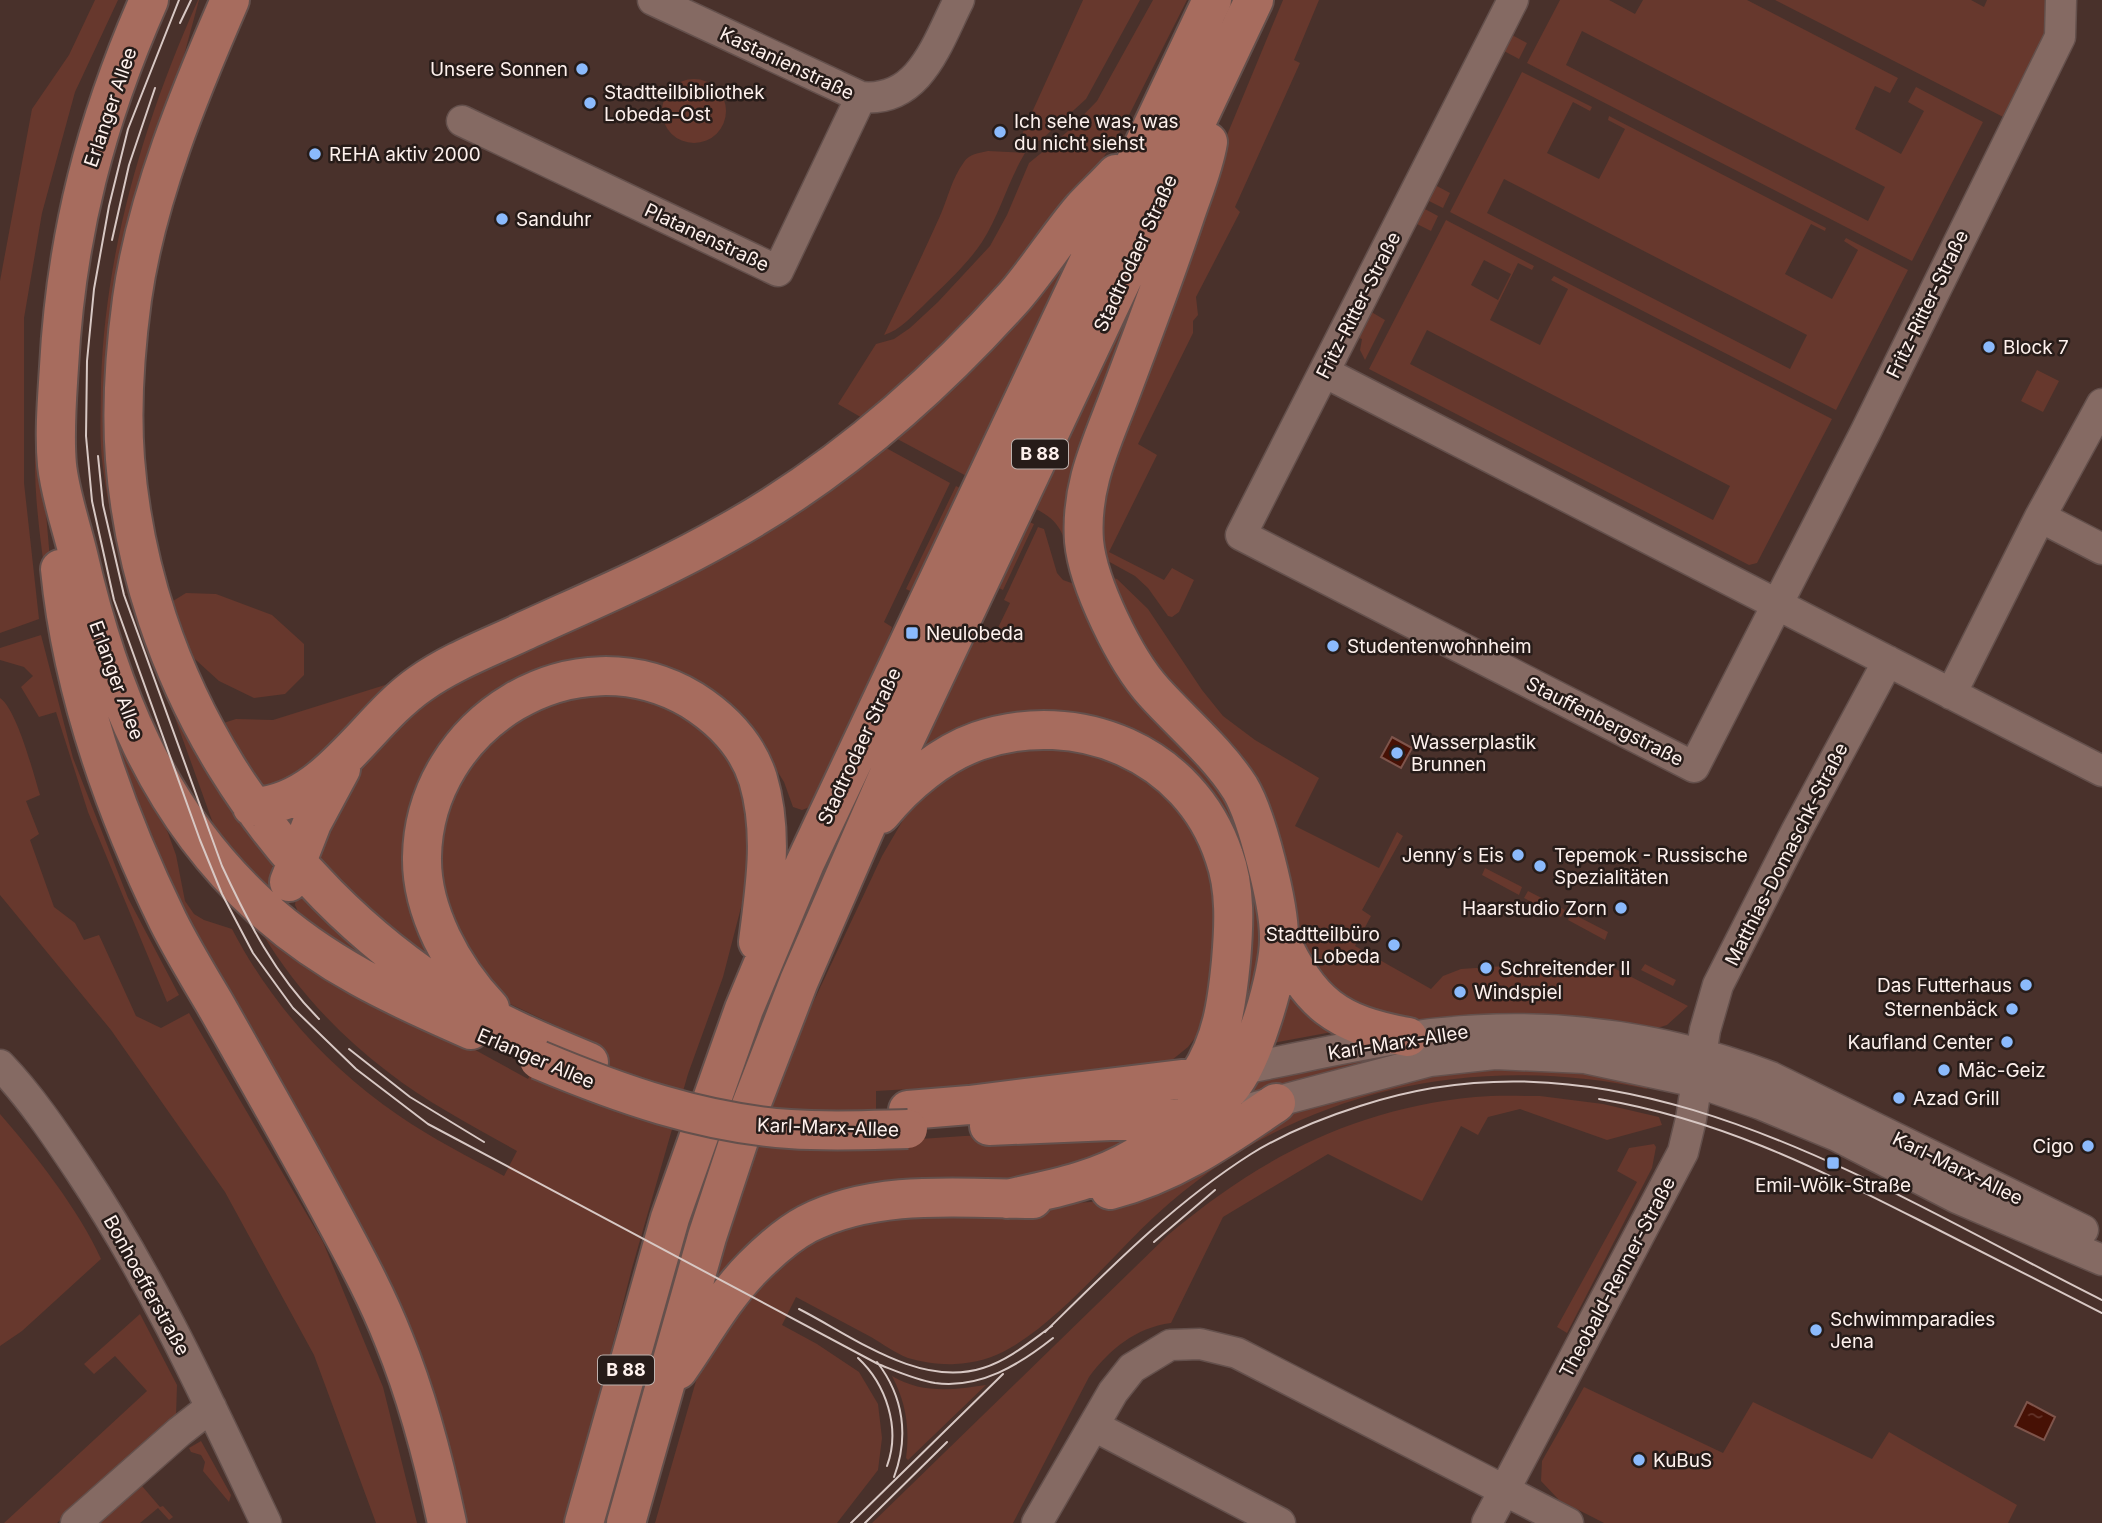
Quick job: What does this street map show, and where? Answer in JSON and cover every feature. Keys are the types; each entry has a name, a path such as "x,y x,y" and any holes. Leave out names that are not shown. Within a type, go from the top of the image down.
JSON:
{"main road":[{"name":"Erlanger Allee","path":"149,0 98,132 75,229 60,345 57,403 57,465 88,597 128,720 143,752 161,784 200,840 238,884 283,926 343,969 376,987 543,1053 629,1096 711,1109"},
{"name":"Erlanger Allee","path":"230,0 174,140 142,248 133,296 126,352 124,431 129,495 150,597 180,678 215,748 252,807 296,862 342,911 390,952 457,999 508,1026 543,1053"},
{"name":"Stadtrodaer Straße","path":"584,1523 670,1218 744,1009 805,863 1212,0"},
{"name":"Stadtrodaer Straße","path":"626,1523 707,1237 748,1113 799,981 915,719 1254,0"},
{"path":"1007,1199 1077,1183 1115,1169 1154,1144 1183,1118 1218,1099 1242,1069 1276,966 1279,937 1273,893 1259,840 1241,790 1220,761 1150,688 1122,645 1104,609 1091,572 1084,536 1083,518 1089,476 1165,278 1207,152 1222,69"},
{"path":"283,926 286,891 312,823 350,754 383,715 401,699 449,667 673,562 730,532 800,488 868,438 927,388 975,338 1016,294 1082,210 1140,150"},
{"path":"57,465 56,514 64,606 94,737 113,796 169,923 302,1159 373,1293 395,1341 419,1410 447,1523"},
{"path":"508,1026 476,993 450,953 439,929 424,885 421,859 423,833 440,781 465,740 480,725 503,706 528,693 555,683 581,678 632,679 659,685 685,696 730,730 746,753 757,778 764,810 767,865 758,942 744,1009"},
{"path":"861,840 888,806 936,764 977,741 1008,733 1039,729 1100,736 1131,748 1167,771 1194,799 1210,824 1224,855 1232,885 1232,946 1226,1004 1218,1039 1198,1077"},
{"path":"252,807 291,799 350,754"},
{"path":"1279,937 1298,975 1331,1010 1352,1023 1408,1037"},
{"name":"Karl-Marx-Allee","path":"908,1120 969,1105 1198,1077"},
{"path":"661,1395 752,1268 806,1225 872,1202 919,1199 1053,1199 1094,1194 1131,1185 1168,1171 1207,1150 1276,1103"},
{"name":"Karl-Marx-Allee","path":"711,1109 790,1129 908,1120 1183,1118"}],"street":[{"name":"Kastanienstraße","path":"653,0 861,97 876,99 890,95 914,80 933,51 959,0"},
{"name":"Fritz-Ritter-Straße","path":"1241,535 1513,0"},
{"name":"Fritz-Ritter-Straße","path":"1776,603 1866,430 2060,37 2061,0"},
{"name":"Platanenstraße","path":"461,121 778,271 861,97"},
{"path":"1324,372 2102,771"},
{"path":"1951,694 2040,517 2102,404"},
{"path":"2040,517 2102,549"},
{"name":"Stauffenbergstraße","path":"1241,535 1694,767 1776,603"},
{"name":"Matthias-Domaschk-Straße","path":"1699,1068 1709,1009 1718,985 1888,660"},
{"name":"Karl-Marx-Allee","path":"1198,1077 1408,1037 1482,1030 1548,1029 1646,1040 1699,1068 1736,1095 1837,1136 1957,1198 2102,1260"},
{"name":"Karl-Marx-Allee","path":"1183,1118 1276,1103 1430,1061 1495,1054 1585,1058 1771,1076 2102,1240"},
{"name":"Bonhoefferstraße","path":"0,1065 58,1138 108,1213 155,1294 267,1523"},
{"name":"Theobald-Renner-Straße","path":"1488,1523 1684,1152 1699,1068"},
{"path":"1037,1523 1113,1392 1132,1368 1170,1345 1200,1344 1237,1353 1568,1523"},
{"path":"76,1523 211,1407"},
{"path":"1094,1426 1280,1523"}],"shaded area":[{"path":"95,0 118,0 75,92 42,213 24,318 24,483 39,619 0,633 0,281 32,109 69,55"},
{"path":"198,0 183,59 131,218 133,579 127,582 110,511 102,457 101,383 104,333 119,235 131,187 161,92"},
{"path":"1083,0 1140,0 1086,99 1041,140 1030,143 1019,141"},
{"path":"1153,0 1187,0 1123,127 1058,228 871,423 838,404 876,344 894,339 910,328 990,246 1007,215 1029,163 1067,132 1097,101"},
{"path":"1283,0 1319,0 1294,60 1300,63 1235,207 1240,212 1196,297 1198,315 1193,321 1193,333 1138,444 1157,455 1109,552 1164,580 1172,568 1194,580 1179,612 1172,617 1168,616 1148,588 1135,576 1106,560 1096,495 1220,152"},
{"path":"1560,0 1609,0 1635,14 1643,0 1747,0 1898,78 1890,93 1875,86 1855,129 1901,154 1924,111 1908,102 1916,87 1983,122 1912,261 1527,63","holes":["1582,31 1885,187 1868,221 1566,65"]},
{"path":"1775,0 1971,0 1984,7 1987,0 2053,0 2053,39 2011,121"},
{"path":"1512,35 1527,43 1519,59 1504,51"},
{"path":"1522,72 1592,107 1590,111 1573,102 1547,153 1599,179 1625,129 1608,120 1609,116 1826,228 1825,231 1811,224 1785,274 1832,299 1858,250 1844,241 1846,238 1908,270 1836,410 1450,212","holes":["1504,179 1807,335 1790,369 1487,213"]},
{"path":"694,79 706,81 717,88 724,99 724,123 717,134 706,141 694,143 682,141 671,134 664,123 662,111 664,99 671,88 682,81"},
{"path":"1200,142 1065,540 1051,519 1030,506"},
{"path":"988,151 1025,153 982,242 947,283 905,323 884,335 960,168 969,157"},
{"path":"1435,185 1450,193 1443,208 1427,200"},
{"path":"1423,208 1438,216 1431,231 1415,223"},
{"path":"1446,220 1534,266 1532,270 1518,263 1490,320 1540,345 1568,289 1551,280 1554,276 1832,419 1757,563 1749,565 1369,369","holes":["1484,260 1511,274 1498,300 1471,285","1427,330 1730,486 1713,520 1410,364"]},
{"path":"1084,225 1061,279 997,410 972,479 888,434"},
{"path":"49,275 42,467 53,594 48,596 35,462 39,368"},
{"path":"1368,310 1385,320 1365,360 1360,350 1362,339 1356,337"},
{"path":"2037,370 2059,381 2043,412 2021,401"},
{"path":"877,443 950,483 884,622 892,627 879,670 815,805 802,810 793,807 784,782 752,730 560,664 500,686 470,708 444,737 429,767 405,836 407,884 436,965 307,857 358,766 438,685"},
{"path":"956,486 966,491 910,591 906,589"},
{"path":"1022,519 1034,524 1003,590 999,588"},
{"path":"1038,527 1044,529 1057,573 1063,580 1080,586 1226,787 1267,924 1239,1049 1246,891 1123,727 912,772 940,697 982,626 996,632 1010,603 1004,600"},
{"path":"1102,575 1117,579 1148,609 1202,690 1223,716 1255,740 1319,778 1295,826 1379,868 1397,832 1403,836 1362,910 1371,916 1355,946 1431,989 1443,976 1461,969 1602,962 1688,1006 1667,1025 1651,1030 1523,1016 1391,1022 1336,1000 1299,954 1284,861 1159,679"},
{"path":"186,593 216,594 272,615 304,644 304,675 285,694 254,698 219,681 186,651 174,616 173,601"},
{"path":"133,601 284,865 275,903 223,851"},
{"path":"41,635 73,758 128,898 179,995 167,1002 88,812 56,712 39,717 21,687 33,676 24,667 0,660 0,648"},
{"path":"401,680 323,764 263,792 214,726 236,719 273,720"},
{"path":"98,683 168,833 176,855 185,901 194,914 232,929 247,957 283,1008 303,1032 348,1076 411,1123 504,1176 517,1151 418,1094 352,1042 303,991 262,933 528,1079 557,1026 495,997 462,950 431,856 459,762 554,695 626,692 702,723 730,755 748,795 752,865 723,977 688,1074 632,1268 567,1523 456,1523 454,1511 143,844"},
{"path":"0,698 18,728 40,795 26,801 39,834 30,840 54,907 75,923 84,940 99,935 136,1016 161,1028 189,1013 323,1242 383,1387 417,1523 376,1523 314,1355 225,1192 111,1030 0,895"},
{"path":"1028,743 1122,758 1187,814 1212,877 1217,934 1211,985 1198,1034 1188,1047 1172,1060 1049,1081 876,1091 876,1142 1162,1128 1083,1174 860,1196 705,1315 746,1160 811,1007 882,856 910,808 968,756"},
{"path":"1485,868 1522,887 1519,895 1482,875"},
{"path":"297,889 395,981 301,918 295,905"},
{"path":"1528,891 1565,910 1561,917 1524,898"},
{"path":"1571,913 1608,932 1605,940 1568,920"},
{"path":"1645,964 1676,980 1673,986 1641,970"},
{"path":"1285,968 1343,1030 1267,1044"},
{"path":"1394,1053 1391,1056 1248,1096 1253,1077"},
{"path":"1495,1070 1596,1075 1617,1078 1648,1089 1581,1078 1514,1075 1449,1080 1385,1091 1323,1111 1264,1138 1208,1173 1155,1216 1048,1321 1004,1352 977,1361 944,1364 908,1358 796,1297 782,1325 859,1372 878,1404 882,1438 878,1470 837,1523 655,1523 698,1374 760,1274 851,1218 1105,1201 1272,1114 1425,1077"},
{"path":"1540,1096 1603,1104 1659,1117 1662,1125 1607,1140 1520,1109 1488,1117 1478,1135 1461,1126 1422,1201 1328,1154 1223,1217 1171,1323 1146,1330 1124,1341 1089,1377 1013,1523 872,1523 1168,1235 1238,1183 1310,1142 1388,1113 1475,1097"},
{"path":"0,1114 55,1183 81,1221 101,1259 22,1331 0,1346"},
{"path":"1654,1144 1656,1147 1652,1168 1567,1333 1557,1327 1637,1182 1617,1171 1629,1148"},
{"path":"140,1314 177,1385 176,1416 57,1523 4,1523 147,1391 115,1356 94,1374 84,1364"},
{"path":"892,1376 926,1388 950,1389 986,1385 908,1460 906,1416"},
{"path":"1584,1387 1723,1453 1753,1402 1872,1459 1889,1432 2017,1505 2008,1523 1604,1523 1559,1500 1541,1481 1542,1461"},
{"path":"201,1441 231,1495 229,1502 203,1471 205,1462 201,1455 191,1452 189,1448"},
{"path":"142,1486 160,1507 163,1506 173,1517 169,1520 158,1508 140,1523 99,1523"}],"water":[{"path":"1392,737 1412,748 1401,768 1381,757"},
{"path":"2027,1402 2055,1417 2044,1440 2015,1426"}],"tram line":[{"path":"179,0 128,129 109,206 94,289 87,361 86,436 92,501 114,600 200,840 222,894 253,953 293,1008 356,1069 428,1124 878,1364 928,1382 968,1382 983,1379 1013,1366 1053,1338"},
{"path":"180,23 191,0"},
{"path":"112,240 129,165 155,88"},
{"path":"98,456 103,505 124,595 222,866 276,966 319,1019"},
{"path":"349,1049 410,1097 484,1142"},
{"path":"1045,1332 1118,1260 1169,1215 1195,1193 1264,1146 1318,1121 1360,1106 1459,1084 1556,1083 1651,1099 1745,1127 1837,1165 2102,1300"},
{"path":"1599,1099 1684,1119 1762,1146 1877,1199 2102,1313"},
{"path":"1154,1242 1215,1190"},
{"path":"799,1309 888,1356 911,1366 935,1371 959,1372 993,1365 1052,1326"},
{"path":"858,1358 876,1380 888,1408 892,1437 887,1466"},
{"path":"877,1362 893,1389 901,1418 901,1447 894,1477"},
{"path":"851,1523 1003,1374"},
{"path":"865,1523 947,1442"}],"place":[{"name":"Unsere Sonnen","path":"582,69"},
{"name":"Stadtteilbibliothek Lobeda-Ost","path":"590,103"},
{"name":"Ich sehe was, was du nicht siehst","path":"1000,132"},
{"name":"REHA aktiv 2000","path":"315,154"},
{"name":"Sanduhr","path":"502,219"},
{"name":"Block 7","path":"1989,347"},
{"name":"Neulobeda","path":"912,633"},
{"name":"Studentenwohnheim","path":"1333,646"},
{"name":"Wasserplastik Brunnen","path":"1397,753"},
{"name":"Jenny´s Eis","path":"1518,855"},
{"name":"Tepemok - Russische Spezialitäten","path":"1540,866"},
{"name":"Haarstudio Zorn","path":"1621,908"},
{"name":"Stadtteilbüro Lobeda","path":"1394,945"},
{"name":"Schreitender II","path":"1486,968"},
{"name":"Das Futterhaus","path":"2026,985"},
{"name":"Windspiel","path":"1460,992"},
{"name":"Sternenbäck","path":"2012,1009"},
{"name":"Kaufland Center","path":"2007,1042"},
{"name":"Mäc-Geiz","path":"1944,1070"},
{"name":"Azad Grill","path":"1899,1098"},
{"name":"Cigo","path":"2088,1146"},
{"name":"Emil-Wölk-Straße","path":"1833,1163"},
{"name":"Schwimmparadies Jena","path":"1816,1330"},
{"name":"KuBuS","path":"1639,1460"}]}
